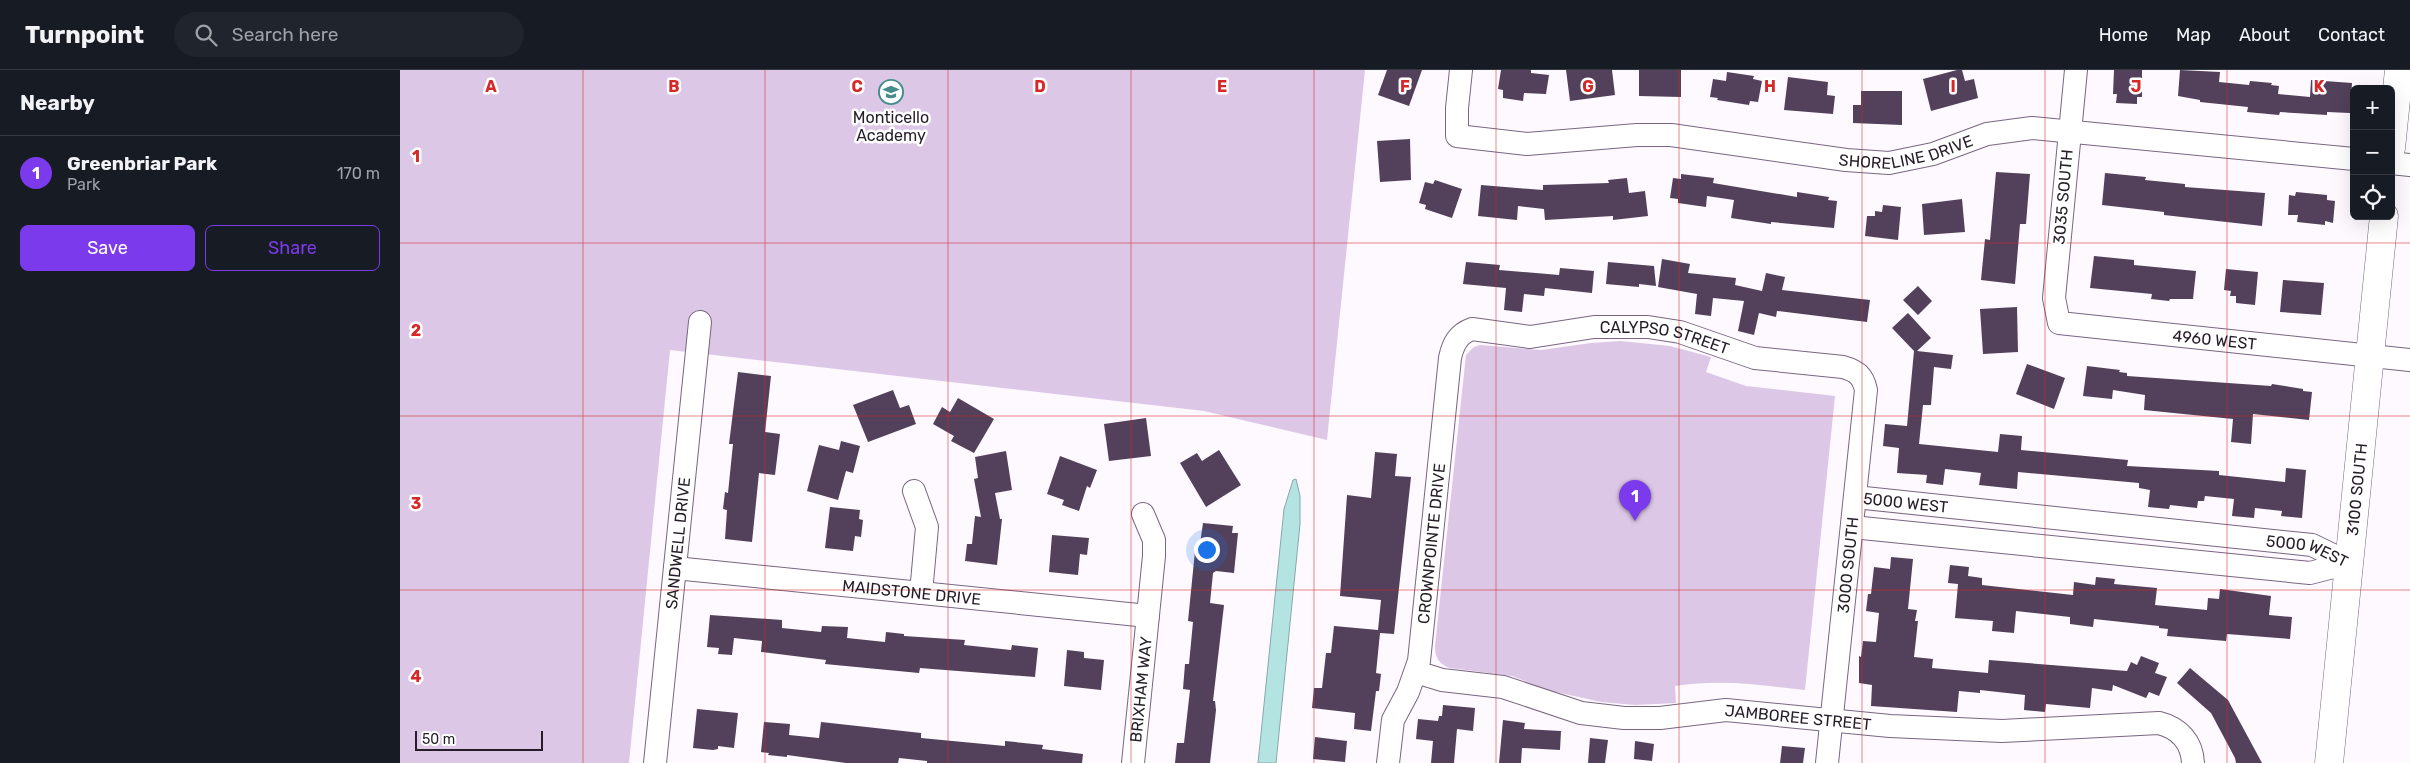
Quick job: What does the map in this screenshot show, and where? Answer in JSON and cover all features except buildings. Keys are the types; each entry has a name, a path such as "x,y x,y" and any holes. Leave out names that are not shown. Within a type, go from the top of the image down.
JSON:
{"main road":[{"path":"2393,130 2399,70"},
{"name":"3100 SOUTH","path":"2329,763 2384,220"}],"street":[{"name":"SHORELINE DRIVE","path":"1461,70 1457,108 1457,136 1527,144 1636,135 1671,135 1853,161 1889,163 1925,156 1986,134 2012,129 2070,131 2350,159"},
{"name":"3035 SOUTH","path":"2059,323 2054,298 2076,70"},
{"path":"2395,163 2410,165"},
{"name":"SANDWELL DRIVE","path":"655,763 700,322"},
{"name":"4960 WEST","path":"2059,323 2410,360"},
{"name":"CALYPSO STREET","path":"1472,329 1530,336 1594,328 1648,327 1689,334 1756,358 1843,367 1856,371"},
{"name":"CROWNPOINTE DRIVE","path":"1388,763 1393,720 1416,672 1420,648 1450,358 1455,342 1465,331 1472,329"},
{"name":"3000 SOUTH","path":"1827,763 1866,390 1864,382 1856,371"},
{"path":"914,491 927,527 921,593"},
{"name":"5000 WEST","path":"1855,497 2312,546 2349,563"},
{"name":"BRIXHAM WAY","path":"1133,763 1154,548 1154,540 1143,514"},
{"name":"5000 WEST","path":"1852,527 2310,574 2349,563"},
{"name":"MAIDSTONE DRIVE","path":"675,568 1148,616"},
{"name":"JAMBOREE STREET","path":"1416,672 1442,680 1503,687 1570,710 1599,716 1642,719 1726,710 1928,729 2002,731 2159,723 2172,727 2182,735 2191,750 2192,763"}],"shaded area":[{"path":"400,70 1365,70 1327,440 1204,411 670,350 629,763 400,763"},
{"path":"1621,341 1670,346 1711,357 1706,372 1746,386 1835,396 1805,690 1740,684 1692,684 1675,686 1676,703 1635,705 1601,702 1547,690 1512,676 1450,668 1443,665 1437,657 1435,646 1466,355 1474,347 1480,345 1541,350"}],"water":[{"path":"1296,479 1300,496 1300,524 1276,763 1258,763 1284,509 1293,480"}],"place":[{"name":"Monticello Academy","path":"891,92"},
{"name":"Greenbriar Park","path":"1635,521"}]}
